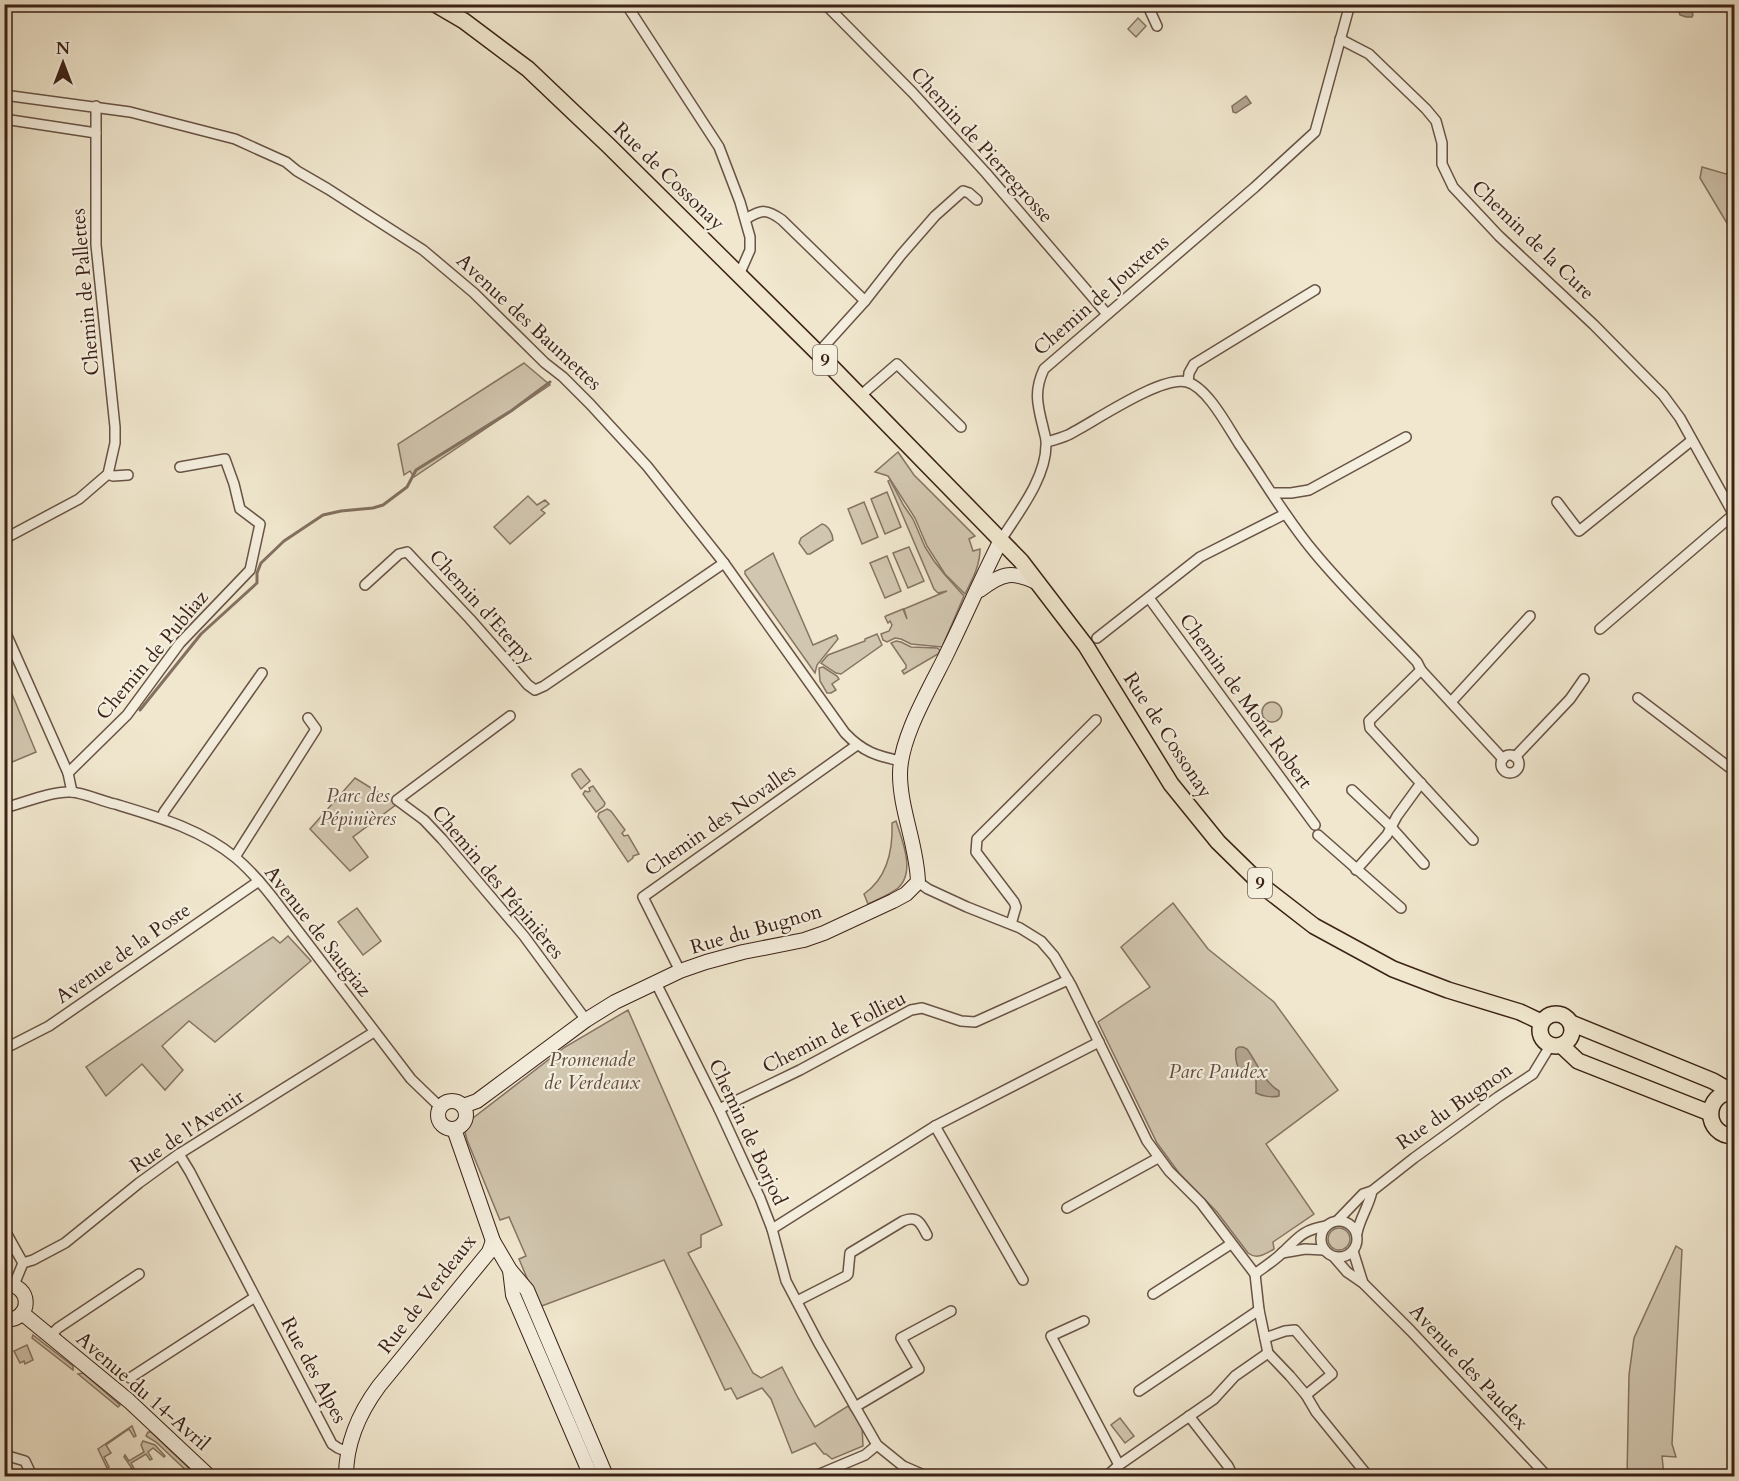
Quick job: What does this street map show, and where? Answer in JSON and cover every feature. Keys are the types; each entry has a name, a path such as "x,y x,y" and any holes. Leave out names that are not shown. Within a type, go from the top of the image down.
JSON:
{"main road":[{"name":"Rue de Cossonay","path":"435,4 486,36 528,69 740,275 1021,561 1086,646 1171,784 1218,842 1265,888 1314,926 1393,969 1449,990 1520,1012 1541,1022"},
{"path":"1556,1046 1568,1042 1573,1030 1565,1016 1556,1013 1547,1016 1541,1022 1539,1032 1542,1041 1556,1046 1578,1061 1710,1113"},
{"path":"1571,1023 1713,1081 1733,1092"},
{"path":"1733,1092 1722,1094 1715,1100 1710,1117 1716,1129 1726,1136 1734,1136"}],"street":[{"path":"626,4 718,147 746,219 750,237 750,250 740,275"},
{"name":"Chemin de Pierregrosse","path":"825,4 912,92 986,173 1107,314"},
{"path":"1147,4 1157,26"},
{"name":"Chemin de Jouxtens","path":"918,882 917,862 902,788 901,761 907,739 920,710 1001,540 1041,473 1047,442 1036,393 1044,369 1315,132 1350,4"},
{"name":"Chemin de la Cure","path":"1340,39 1369,54 1436,121 1442,148 1442,164 1453,187 1499,236 1656,387 1680,418 1734,514 1600,629"},
{"name":"Avenue des Baumettes","path":"4,94 130,112 235,139 286,162 423,250 474,293 544,363 563,377 647,466 724,562 837,723 857,745 869,752 901,761"},
{"name":"Chemin de Pallettes","path":"96,106 96,245 116,427 108,474"},
{"path":"4,119 96,133"},
{"path":"818,353 865,301 935,216 963,191 977,200"},
{"name":"Rue de Cossonay","path":"746,219 762,211 772,213 865,301"},
{"path":"1188,382 1194,364 1315,290"},
{"path":"860,396 897,364 961,427"},
{"path":"1047,442 1067,435 1169,382 1188,382 1198,387 1205,393 1285,514 1314,552 1417,662 1421,670 1503,759"},
{"path":"1273,493 1309,490 1406,436"},
{"path":"1557,502 1580,531 1691,441"},
{"name":"Chemin de Publiaz","path":"68,773 127,715 180,643 250,570 260,524 240,509 225,459 180,467"},
{"path":"4,539 79,500 108,474 128,475"},
{"path":"1096,638 1200,557 1285,514"},
{"name":"Chemin d'Eterpy","path":"365,585 402,552 410,553 528,685 535,690 724,562"},
{"path":"976,593 994,579 1004,575 1022,575 1038,583"},
{"name":"Chemin de Mont Robert","path":"1149,598 1315,825"},
{"path":"1451,702 1530,616"},
{"path":"4,629 68,773 72,792 55,794 4,808"},
{"path":"1421,670 1368,723 1370,728 1473,840"},
{"path":"162,818 262,673"},
{"path":"1515,757 1570,699 1584,679"},
{"path":"1638,698 1734,771"},
{"name":"Chemin des Pépinières","path":"510,716 397,800 424,820 442,839 524,936 586,1020"},
{"path":"235,857 316,729 308,718"},
{"path":"1011,924 1016,908 1014,902 976,852 977,839 1096,720"},
{"name":"Chemin des Novalles","path":"680,971 643,897 857,745"},
{"path":"1508,756 1515,757 1519,761 1518,767 1515,771 1505,771 1502,766 1503,759 1508,756"},
{"path":"1356,870 1387,835 1397,816 1421,783"},
{"path":"1352,790 1391,827 1424,864"},
{"name":"Avenue de Saugiaz","path":"72,792 162,818 196,832 235,857 259,881 411,1080 440,1107"},
{"path":"1318,835 1401,908"},
{"name":"Avenue de la Poste","path":"4,1049 49,1026 259,881"},
{"path":"918,882 967,908 1020,928 1041,941 1054,956 1100,1042 1147,1141 1158,1158 1200,1203 1255,1274 1259,1310 1268,1353 1306,1395 1316,1412 1368,1476"},
{"name":"Rue du Bugnon","path":"464,1106 477,1101 586,1020 615,1002 680,971 706,962 791,943 824,933 906,894 918,882"},
{"name":"Chemin de Follieu","path":"718,1109 800,1070 911,1010 922,1008 961,1022 975,1022 1068,980"},
{"name":"Chemin de Borjod","path":"656,983 760,1198 772,1229 786,1281 877,1445"},
{"name":"Rue de l'Avenir","path":"23,1263 65,1243 179,1154 374,1032"},
{"path":"772,1229 935,1126 1100,1042"},
{"name":"Rue du Bugnon","path":"1255,1274 1282,1253 1294,1239 1312,1228 1326,1226 1338,1220 1363,1194 1372,1191 1414,1158 1533,1074 1556,1046"},
{"path":"456,1101 464,1106 467,1114 465,1122 458,1128 445,1127 439,1120 440,1107 447,1102 456,1101"},
{"path":"935,1126 1023,1280"},
{"name":"Rue de Verdeaux","path":"346,1476 348,1452 356,1425 371,1397 489,1252 493,1241 454,1129"},
{"name":"Rue des Alpes","path":"179,1154 332,1444 348,1452"},
{"path":"1066,1208 1158,1158"},
{"path":"1282,1253 1305,1249 1324,1250 1334,1257 1344,1257 1353,1251 1357,1243 1359,1223 1370,1201 1372,1191"},
{"path":"797,1301 846,1276 850,1253 903,1221 917,1220 927,1234"},
{"path":"1338,1220 1353,1226 1357,1233"},
{"path":"1324,1250 1321,1233 1326,1226"},
{"path":"4,1229 23,1263 9,1284 23,1292 25,1297 25,1308 22,1313 13,1320 4,1320"},
{"path":"493,1241 510,1270 526,1290 530,1316 559,1385 591,1476"},
{"path":"1153,1294 1231,1244"},
{"name":"Avenue des Paudex","path":"1353,1251 1363,1282"},
{"name":"Avenue des Paudex","path":"1334,1257 1347,1272 1363,1282 1411,1331 1547,1476"},
{"name":"Avenue du 14-Avril","path":"50,1336 58,1328 139,1274"},
{"path":"130,1378 255,1297"},
{"path":"1139,1390 1259,1310"},
{"path":"855,1407 919,1369 902,1338 951,1311"},
{"name":"Avenue du 14-Avril","path":"22,1313 129,1401 210,1476"},
{"path":"1084,1321 1051,1336 1119,1465"},
{"path":"1265,1338 1295,1330 1332,1374 1306,1395"},
{"path":"1107,1476 1119,1465 1214,1399 1235,1376 1268,1353"},
{"path":"559,1385 606,1476"},
{"path":"1189,1416 1228,1466 1230,1476"},
{"path":"815,1476 835,1473 877,1445 903,1466 926,1476"},
{"path":"4,1450 8,1456 25,1461 32,1476"}],"green space":[{"path":"1138,18 1146,26 1136,37 1128,29"},
{"path":"1702,167 1726,174 1734,167 1734,235 1700,178"},
{"path":"524,363 550,385 414,477 410,471 404,475 398,444"},
{"path":"898,452 914,475 975,536 969,539 973,551 980,549 979,561 965,594 945,574 927,546 915,518 888,476 875,472"},
{"path":"890,480 913,519 925,547 964,596 942,647 911,644 895,638 887,642 883,640 881,634 889,631 892,625 890,621 888,623 886,616 903,609 907,619 904,609 947,591 938,593 934,589 888,481"},
{"path":"887,492 901,527 885,534 871,499"},
{"path":"528,496 537,505 545,500 549,504 541,510 545,513 510,544 494,527"},
{"path":"864,502 878,537 862,544 848,509"},
{"path":"822,524 830,530 833,540 807,554 799,543 801,538"},
{"path":"909,547 924,581 908,588 893,553"},
{"path":"773,553 813,645 836,635 838,639 817,665 815,673 745,574 745,571"},
{"path":"887,556 901,591 885,598 870,563"},
{"path":"877,634 882,645 841,674 821,663 828,655"},
{"path":"896,641 911,647 940,650 938,654 904,674 902,671 906,665 891,643"},
{"path":"823,667 839,679 832,684 836,690 831,693 827,693 820,681 819,668"},
{"path":"5,677 36,752 4,765"},
{"path":"1272,702 1279,705 1282,712 1279,719 1272,722 1265,719 1262,712 1265,705"},
{"path":"579,769 590,781 581,789 572,776"},
{"name":"Parc des Pépinières","path":"355,778 397,804 353,837 368,857 350,871 310,829"},
{"path":"593,786 605,803 596,812 583,794 585,791 590,791 589,788"},
{"path":"607,809 625,830 622,833 624,836 628,835 639,854 633,856 628,862 598,817 599,813"},
{"path":"896,821 906,856 906,873 898,888 868,904 864,894 878,880 887,863 892,823"},
{"name":"Parc Paudex","path":"1173,903 1208,949 1274,1002 1338,1090 1266,1144 1314,1214 1273,1242 1274,1249 1261,1255 1255,1256 1248,1253 1217,1212 1179,1173 1157,1143 1098,1022 1150,987 1121,947"},
{"path":"357,908 381,941 363,955 338,922"},
{"path":"288,936 311,961 215,1042 189,1021 162,1046 183,1070 165,1090 142,1064 106,1096 86,1067 273,937 280,943"},
{"name":"Promenade de Verdeaux","path":"628,1010 722,1225 701,1235 701,1247 688,1253 753,1373 761,1378 782,1367 815,1427 848,1406 862,1426 863,1446 832,1459 824,1454 815,1443 792,1453 771,1399 762,1388 737,1399 731,1388 725,1390 664,1260 539,1307 519,1259 526,1256 509,1217 500,1220 465,1132 473,1118 565,1047"},
{"path":"1339,1228 1347,1231 1350,1239 1347,1247 1339,1250 1331,1247 1328,1239 1331,1231"},
{"path":"1676,1246 1682,1250 1672,1444 1676,1457 1662,1456 1664,1476 1627,1476 1629,1375 1634,1338"},
{"path":"33,1335 73,1366 73,1370 32,1338"},
{"path":"27,1345 33,1360 25,1364 24,1361 20,1363 14,1351"},
{"path":"83,1373 120,1405 118,1407 78,1374"},
{"path":"1120,1418 1134,1436 1125,1443 1111,1425"},
{"path":"132,1426 136,1436 134,1437 129,1429 106,1445 111,1453 104,1457 109,1467 107,1468 98,1449"},
{"path":"148,1432 151,1432 197,1476 192,1476 156,1442 146,1436"},
{"path":"143,1441 155,1445 165,1456 153,1448 148,1452 152,1459 150,1460 146,1454 131,1463 135,1470 133,1470 124,1457 125,1455 129,1461 144,1452 141,1445"}],"shaded area":[{"path":"1679,5 1690,6 1692,17 1680,15"},
{"path":"1246,96 1251,103 1236,113 1233,112 1232,106"},
{"path":"1239,1047 1247,1049 1265,1077 1279,1091 1279,1096 1256,1093 1256,1080 1253,1075 1240,1071 1238,1066 1236,1049"}],"waterway":[{"path":"140,710 201,634 257,583 257,573 261,563 284,541 323,515 383,505 407,487 416,470 511,411 550,382"}]}
